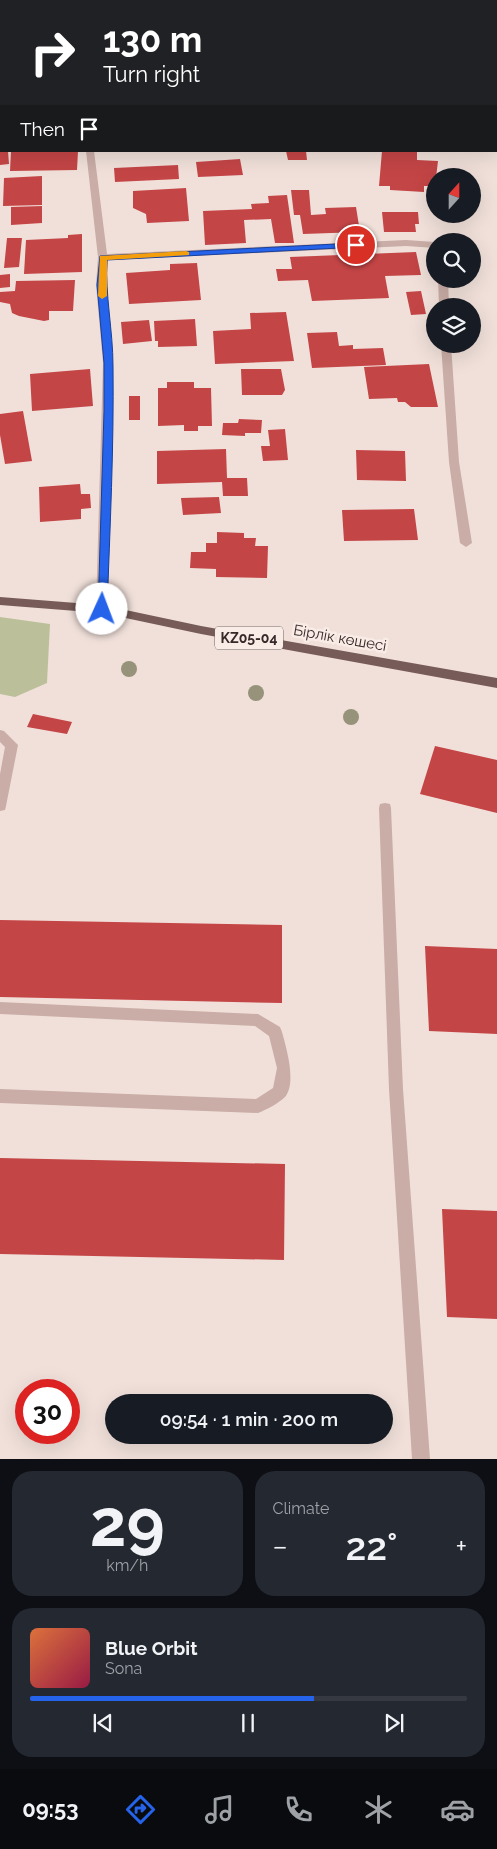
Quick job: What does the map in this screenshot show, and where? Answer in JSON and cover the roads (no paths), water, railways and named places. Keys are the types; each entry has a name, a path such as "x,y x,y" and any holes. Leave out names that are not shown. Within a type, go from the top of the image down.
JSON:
{"main road":[{"name":"Бірлік көшесі","path":"0,600 102,609 201,630 497,683"}],"street":[{"path":"90,152 103,257 101,285 108,363 102,609"},
{"path":"103,257 406,243 426,244"},
{"path":"447,353 454,462 466,544"},
{"path":"0,735 12,744 0,806"},
{"path":"386,808 396,1089 421,1459"},
{"path":"0,1008 258,1020 275,1032 284,1068 280,1092 258,1106 0,1096"}]}
